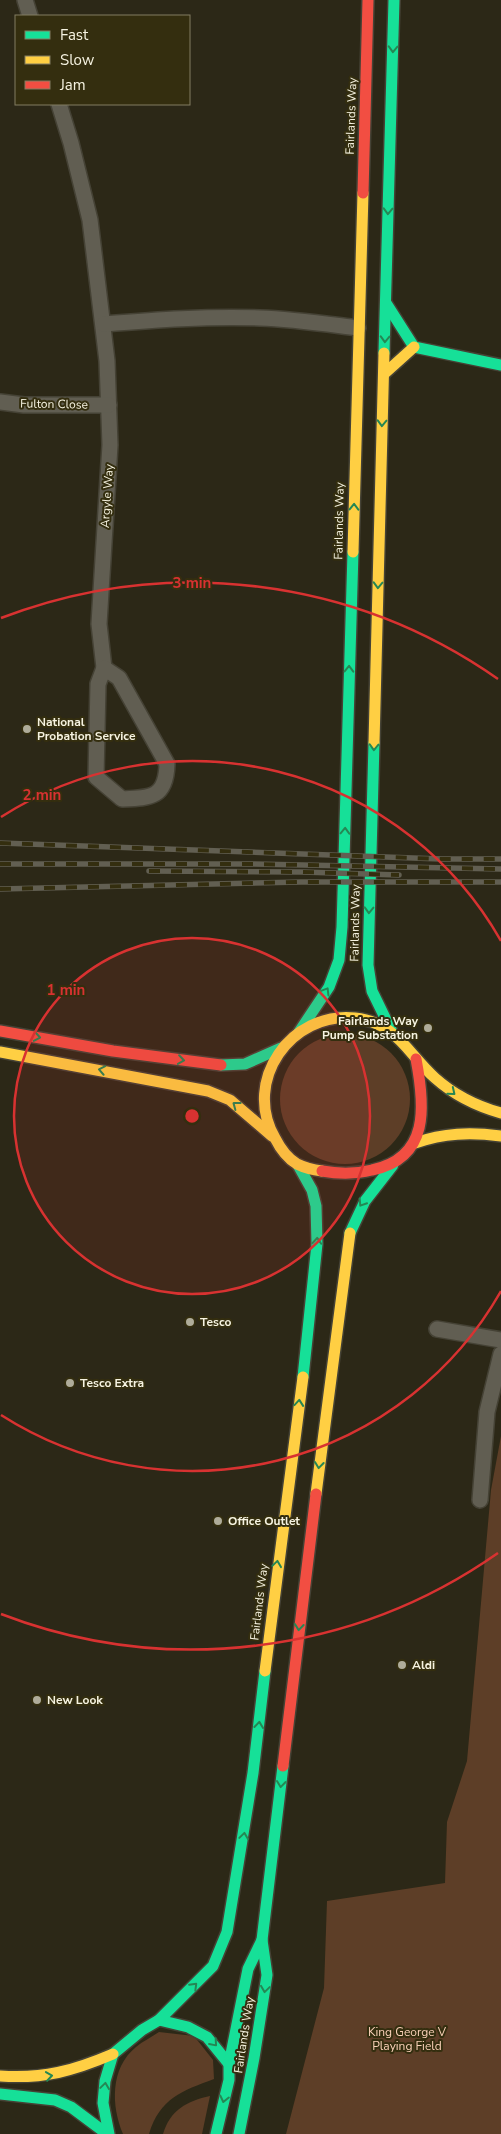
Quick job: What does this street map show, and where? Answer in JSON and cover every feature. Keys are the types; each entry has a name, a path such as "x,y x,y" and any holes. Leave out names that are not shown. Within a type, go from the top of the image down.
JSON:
{"main road":[{"name":"Fairlands Way","path":"299,1032 329,987 339,960 341,944 368,0"},
{"name":"Fairlands Way","path":"392,1032 372,991 368,966 394,0"},
{"path":"386,304 414,347 501,365"},
{"path":"384,374 414,347"},
{"path":"0,1031 113,1051 215,1065 244,1064 281,1048 299,1032 317,1022 336,1018 356,1018 375,1023 392,1032 406,1044 416,1059 456,1096 484,1109 501,1112"},
{"path":"273,1137 266,1119 264,1094 269,1070 281,1048"},
{"path":"0,1052 208,1091 230,1100 273,1137 284,1152 298,1165 343,1174 357,1174 393,1165 415,1143 434,1136 454,1132 501,1136"},
{"path":"415,1143 422,1106 422,1088 416,1059"},
{"name":"Fairlands Way","path":"0,2076 20,2078 47,2077 74,2071 113,2054 142,2030 159,2020 213,1966 227,1932 253,1774 275,1580 296,1440 317,1244 316,1206 312,1190 298,1165"},
{"name":"Fairlands Way","path":"239,2134 254,2058 267,1975 262,1940 347,1243 352,1223 359,1208 371,1190 393,1165"},
{"name":"Fairlands Way","path":"216,2134 229,2080 229,2064 248,1969 262,1940"},
{"name":"Fairlands Way","path":"159,2020 188,2027 208,2036 229,2064"},
{"path":"108,2134 103,2103 105,2081 113,2054"},
{"path":"0,2094 55,2100 71,2107 108,2134"}],"street":[{"path":"25,0 30,15"},
{"name":"Argyle Way","path":"59,105 71,142 90,220 104,324 109,405 110,444 99,624 104,668 98,684 96,778 122,799 148,798 162,790 167,777 167,764 119,678 104,668"},
{"path":"104,324 158,320 244,318 280,319 358,328"},
{"name":"Fulton Close","path":"0,402 24,405 109,405"},
{"path":"437,1328 501,1340"},
{"path":"480,1500 487,1412 501,1354"}],"green space":[{"path":"345,1034 370,1039 391,1053 405,1074 410,1099 405,1124 391,1145 370,1159 345,1164 320,1159 299,1145 285,1124 280,1099 285,1074 299,1053 320,1039"},
{"name":"King George V Playing Field","path":"501,1436 501,2134 286,2134 324,1988 327,1901 445,1883 447,1822 467,1761 491,1490"},
{"path":"159,2032 194,2036 213,2060 214,2079 182,2092 166,2104 159,2112 149,2134 123,2134 116,2112 115,2088 117,2076 127,2056 139,2045"},
{"path":"210,2096 202,2134 163,2134 170,2119 180,2108"}],"railway":[{"path":"0,843 441,859 501,859"},
{"path":"0,864 254,864 501,869"},
{"path":"149,871 399,875"},
{"path":"0,889 301,882 501,882"}],"traffic: fast":[{"path":"384,353 394,0"},
{"path":"386,303 414,347 501,365"},
{"path":"299,1032 329,987 339,960 342,927 353,552"},
{"path":"374,743 368,965 372,991 392,1032"},
{"path":"221,1065 245,1064 281,1048"},
{"path":"298,1165 312,1190 316,1206 317,1244 303,1377"},
{"path":"350,1233 365,1201 393,1165"},
{"path":"109,2134 103,2103 105,2081 113,2054 142,2030 159,2020 213,1966 227,1932 253,1773 265,1671"},
{"path":"239,2134 254,2058 267,1975 262,1940 283,1766"},
{"path":"216,2134 229,2080 229,2064 248,1969 262,1940"},
{"path":"159,2020 188,2027 207,2037 229,2064"},
{"path":"0,2094 55,2100 71,2107 107,2134"}],"traffic: slow":[{"path":"353,552 363,193"},
{"path":"384,374 414,347"},
{"path":"374,743 384,353"},
{"path":"322,1171 309,1169 297,1164 282,1149 266,1116 265,1094 269,1073 279,1054 293,1038 311,1026 332,1019 355,1018 381,1026 400,1040 425,1069 450,1090 474,1103 501,1113"},
{"path":"0,1052 208,1091 230,1100 272,1136"},
{"path":"415,1143 457,1134 501,1136"},
{"path":"316,1494 350,1233"},
{"path":"265,1671 303,1377"},
{"path":"0,2076 45,2075 85,2065 113,2054"}],"traffic: jam":[{"path":"363,193 368,0"},
{"path":"0,1031 113,1051 221,1065"},
{"path":"322,1171 347,1173 372,1170 391,1164 405,1154 414,1142 419,1128 421,1112 421,1094 416,1059"},
{"path":"283,1766 316,1494"}],"place":[{"name":"National Probation Service","path":"27,729"},
{"name":"Fairlands Way Pump Substation","path":"428,1028"},
{"name":"Tesco","path":"190,1322"},
{"name":"Tesco Extra","path":"70,1383"},
{"name":"Office Outlet","path":"218,1521"},
{"name":"Aldi","path":"402,1665"},
{"name":"New Look","path":"37,1700"}]}
